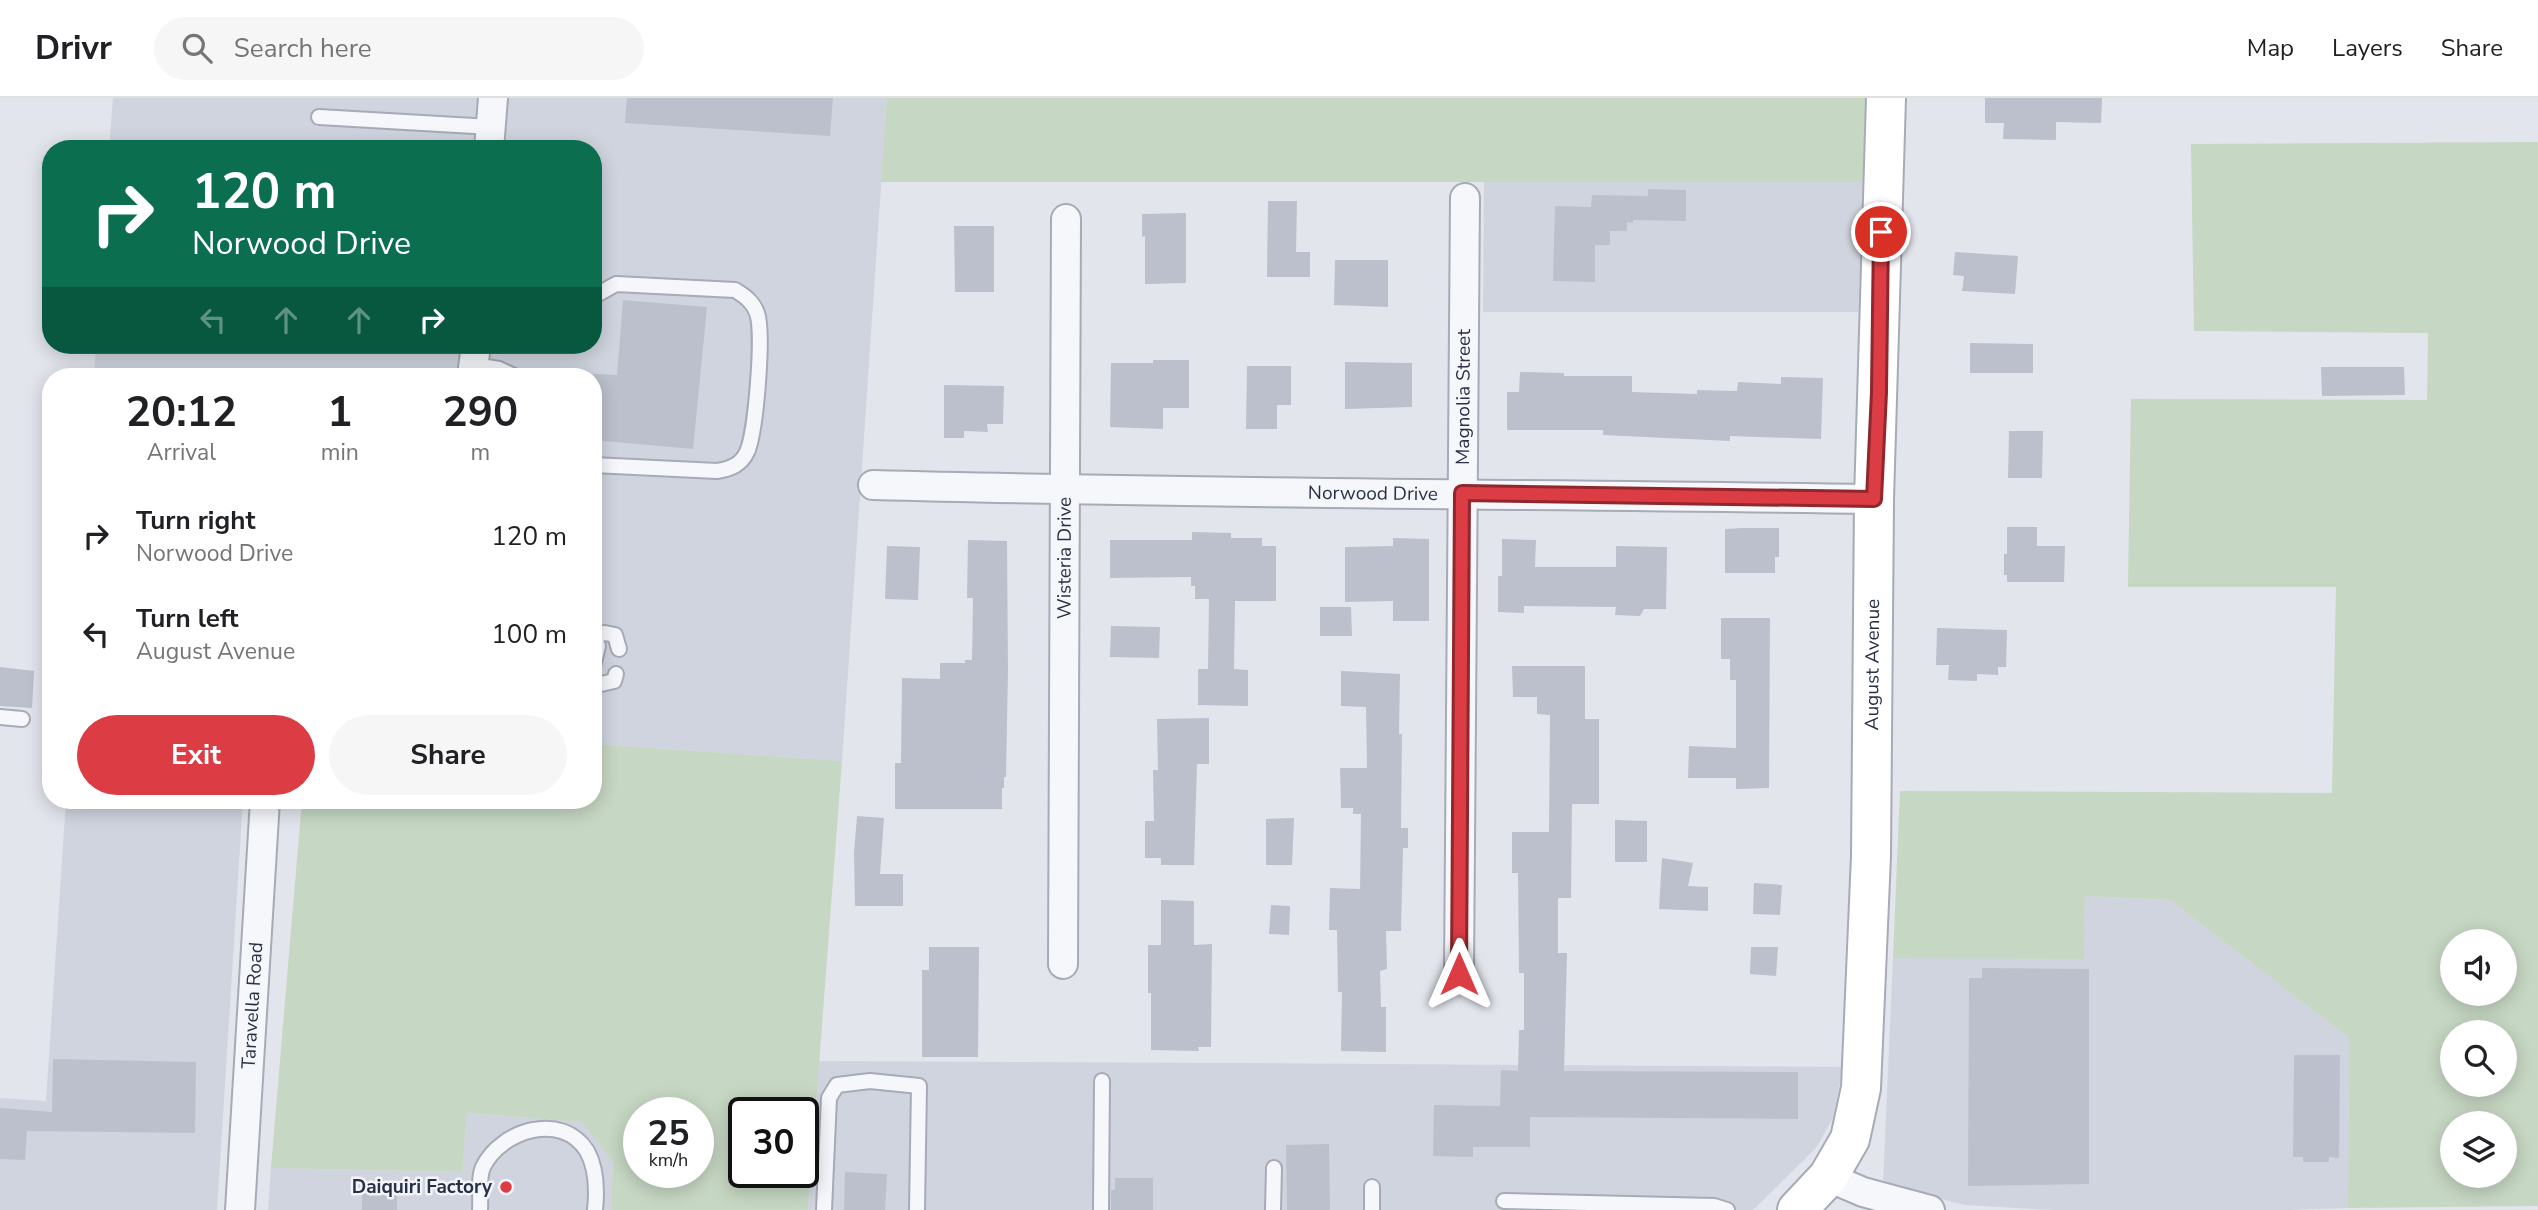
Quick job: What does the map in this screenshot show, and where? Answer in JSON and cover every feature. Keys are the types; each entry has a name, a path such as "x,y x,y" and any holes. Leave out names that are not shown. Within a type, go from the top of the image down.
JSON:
{"street":[{"path":"490,138 493,98"},
{"name":"August Avenue","path":"1797,1210 1828,1177 1850,1139 1861,1088 1871,856 1874,499 1886,98"},
{"name":"Magnolia Street","path":"1459,974 1465,198"},
{"name":"Wisteria Drive","path":"1063,964 1066,219"},
{"name":"Norwood Drive","path":"873,485 1064,490 1874,499"},
{"name":"Taravella Road","path":"240,1210 264,809"},
{"path":"1828,1177 1863,1192 1930,1210"}],"lane":[{"path":"319,117 490,138"},
{"path":"602,292 616,284 735,290 748,298 757,314 759,350 757,395 747,451 732,468 717,471 602,465"},
{"path":"474,362 495,368"},
{"path":"602,634 615,635 619,649"},
{"path":"602,684 614,681 616,674"},
{"path":"0,717 22,719"},
{"path":"824,1210 829,1098 837,1085 870,1082 919,1086 917,1210"},
{"path":"1101,1210 1102,1082"},
{"path":"480,1210 482,1169 498,1146 512,1136 533,1129 551,1130 571,1136 586,1150 594,1168 596,1210"},
{"path":"1273,1210 1274,1168"},
{"path":"1372,1187 1372,1210"},
{"path":"1504,1201 1714,1206 1727,1210"}],"shaded area":[{"path":"113,98 887,98 842,761 602,745 602,368 95,368 95,354 602,354 602,140 110,140"},
{"path":"1484,181 1865,182 1858,312 1483,312"},
{"path":"65,809 242,809 217,1210 0,1210 0,1098 46,1101"},
{"path":"2085,896 2170,900 2349,1038 2348,1208 2052,1210 1965,1205 1883,1184 1893,958 2083,959"},
{"path":"819,1061 1843,1067 1833,1118 1816,1148 1753,1210 808,1210 810,1188 819,1188 819,1097 816,1097"},
{"path":"467,1113 583,1122 613,1162 611,1210 268,1210 271,1168 462,1172"}],"green space":[{"path":"887,98 1868,98 1865,182 881,182"},
{"path":"2538,142 2538,1206 2348,1208 2349,1038 2170,900 2085,896 2084,959 1893,958 1900,791 2332,793 2336,587 2128,587 2131,399 2427,400 2428,333 2194,331 2191,144"},
{"path":"602,745 842,761 817,1097 728,1097 728,1188 810,1188 808,1210 611,1210 613,1162 582,1122 467,1113 462,1172 271,1168 301,809 602,809"}],"building":[{"path":"627,98 833,98 830,136 625,123"},
{"path":"1985,98 2102,98 2101,123 2056,122 2056,140 2003,139 2004,123 1985,123"},
{"path":"1648,189 1686,190 1686,221 1627,222 1627,231 1610,231 1610,245 1595,245 1595,282 1553,281 1555,206 1591,207 1592,195 1648,196"},
{"path":"1268,201 1297,201 1296,252 1310,252 1310,277 1267,277"},
{"path":"1186,213 1186,283 1145,284 1142,214"},
{"path":"954,226 994,226 994,292 955,292"},
{"path":"1955,252 2018,256 2015,294 1962,291 1964,276 1953,275"},
{"path":"1335,260 1388,260 1388,307 1334,305"},
{"path":"623,300 707,307 693,449 602,441 602,374 617,375"},
{"path":"1970,343 2033,344 2033,373 1970,373"},
{"path":"1153,360 1189,360 1189,408 1163,408 1163,429 1110,427 1111,363 1153,363"},
{"path":"1345,362 1412,363 1412,407 1345,409"},
{"path":"1247,366 1291,366 1291,405 1277,405 1277,429 1246,429"},
{"path":"2321,367 2404,367 2405,395 2322,396"},
{"path":"1520,372 1564,373 1564,376 1632,376 1632,392 1697,394 1697,390 1737,391 1738,382 1781,384 1781,377 1823,378 1821,439 1730,436 1730,441 1603,435 1603,430 1507,430 1507,392 1519,392"},
{"path":"944,385 1004,386 1003,424 987,424 988,432 964,431 964,438 944,438"},
{"path":"2009,431 2043,431 2042,478 2008,478"},
{"path":"2007,527 2037,527 2037,546 2065,546 2064,582 2007,582 2007,575 2004,575 2004,554 2007,554"},
{"path":"1779,528 1779,557 1775,557 1775,573 1725,573 1725,529"},
{"path":"1192,532 1231,533 1231,538 1262,538 1262,546 1276,546 1276,601 1235,601 1234,669 1248,670 1248,706 1198,705 1198,669 1208,669 1209,599 1195,599 1195,586 1191,586 1191,577 1110,578 1110,540 1192,540"},
{"path":"1393,538 1429,539 1429,621 1393,621 1393,601 1345,602 1345,547 1393,546"},
{"path":"1502,539 1536,540 1535,567 1616,567 1616,546 1667,547 1666,609 1644,609 1640,616 1615,615 1616,607 1524,606 1524,613 1498,612"},
{"path":"968,540 1007,541 1008,671 1006,777 1002,788 1002,809 895,809 895,763 901,763 902,678 940,679 940,663 965,663 965,660 972,660 973,598 967,598"},
{"path":"887,546 920,547 918,600 885,599"},
{"path":"1320,607 1351,607 1352,636 1320,636"},
{"path":"1721,618 1770,618 1769,788 1736,789 1736,778 1688,778 1689,746 1736,748 1736,680 1730,680 1730,659 1721,659"},
{"path":"1111,626 1160,627 1159,658 1110,657"},
{"path":"1937,628 2007,630 2006,667 1998,667 1998,675 1977,674 1977,681 1948,680 1949,665 1936,665"},
{"path":"1512,666 1585,666 1585,719 1599,719 1599,804 1572,804 1571,898 1558,898 1558,953 1567,953 1564,1071 1798,1072 1798,1119 1530,1117 1530,1147 1473,1147 1473,1157 1433,1156 1434,1105 1500,1106 1501,1070 1518,1071 1519,1030 1524,1030 1524,973 1519,973 1518,873 1512,873 1512,832 1549,832 1550,715 1537,714 1537,697 1513,697"},
{"path":"0,667 34,671 32,708 0,706"},
{"path":"1341,671 1400,674 1401,828 1408,828 1408,848 1403,848 1401,931 1386,931 1387,969 1380,971 1381,1007 1386,1007 1386,1052 1341,1051 1342,992 1338,992 1337,930 1329,930 1330,888 1360,889 1361,814 1353,814 1353,808 1341,808 1340,768 1367,768 1366,707 1341,706"},
{"path":"1209,718 1209,764 1197,764 1194,865 1161,865 1161,858 1145,858 1145,821 1154,821 1153,770 1158,770 1157,719"},
{"path":"857,816 884,818 880,874 903,874 903,906 855,906 854,853"},
{"path":"1294,818 1292,865 1266,865 1266,819"},
{"path":"1615,820 1647,821 1647,862 1615,862"},
{"path":"1662,858 1693,863 1688,886 1708,887 1708,911 1659,909"},
{"path":"1754,883 1782,885 1780,915 1753,914"},
{"path":"1161,900 1194,901 1194,945 1212,944 1211,1047 1198,1047 1199,1051 1151,1050 1148,945 1161,945"},
{"path":"1271,905 1290,906 1289,935 1269,934"},
{"path":"929,947 979,947 978,1057 922,1057 922,970 929,970"},
{"path":"1751,947 1778,947 1776,976 1750,974"},
{"path":"1982,968 2089,969 2089,1184 1968,1186 1969,978 1982,978"},
{"path":"2294,1055 2340,1055 2339,1158 2329,1157 2329,1162 2303,1162 2303,1157 2293,1157"},
{"path":"53,1059 196,1062 195,1133 27,1131 25,1160 0,1159 0,1108 52,1112"},
{"path":"1329,1144 1330,1210 1287,1210 1286,1145"},
{"path":"845,1172 887,1174 885,1210 844,1210"},
{"path":"1115,1178 1153,1178 1153,1210 1111,1210 1111,1190 1115,1190"},
{"path":"362,1183 397,1183 397,1210 362,1210"}],"place":[{"name":"Daiquiri Factory","path":"506,1187"}],"route":[{"path":"1459,974 1462,493 1874,499 1879,392 1881,232"}]}
